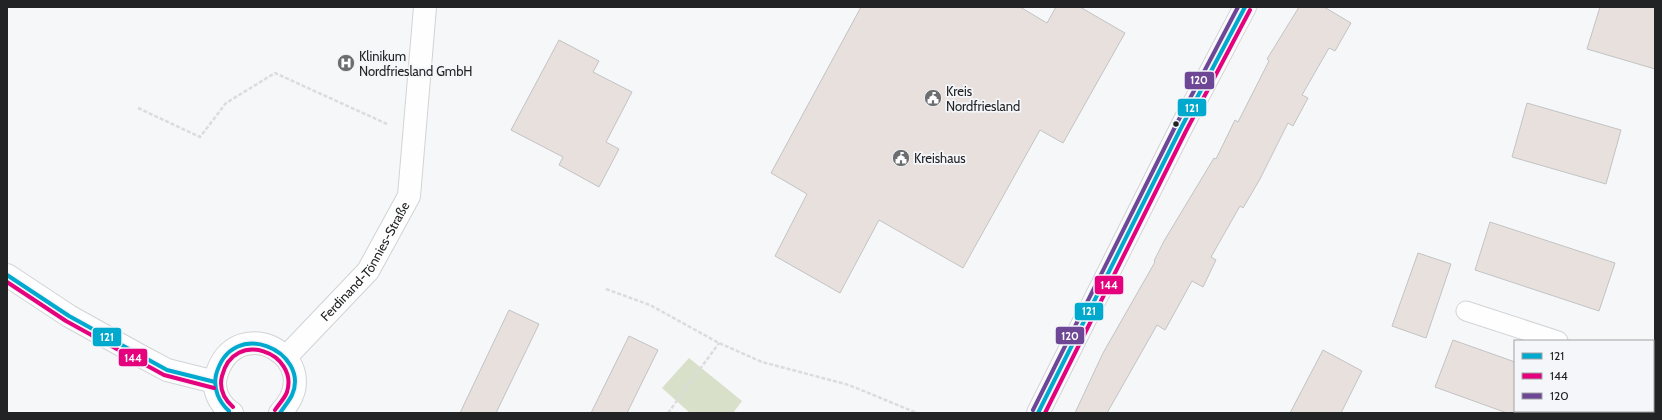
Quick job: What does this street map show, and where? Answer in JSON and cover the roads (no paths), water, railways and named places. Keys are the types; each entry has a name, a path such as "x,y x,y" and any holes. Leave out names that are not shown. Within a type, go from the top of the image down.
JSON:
{"street":[{"name":"Ferdinand-Tönnies-Straße","path":"286,357 368,271 409,196 425,7"},
{"path":"1038,413 1181,128 1245,7"},
{"path":"7,275 69,316 167,370 215,382"},
{"path":"224,411 217,394 215,382 220,364 232,349 253,342 273,347 286,357 295,376 292,395 280,413"}],"lane":[{"path":"1466,311 1555,340"}],"place":[{"name":"Klinikum Nordfriesland GmbH","path":"346,63"},
{"name":"Kreis Nordfriesland","path":"933,98"},
{"name":"Kreishaus","path":"901,158"}]}
